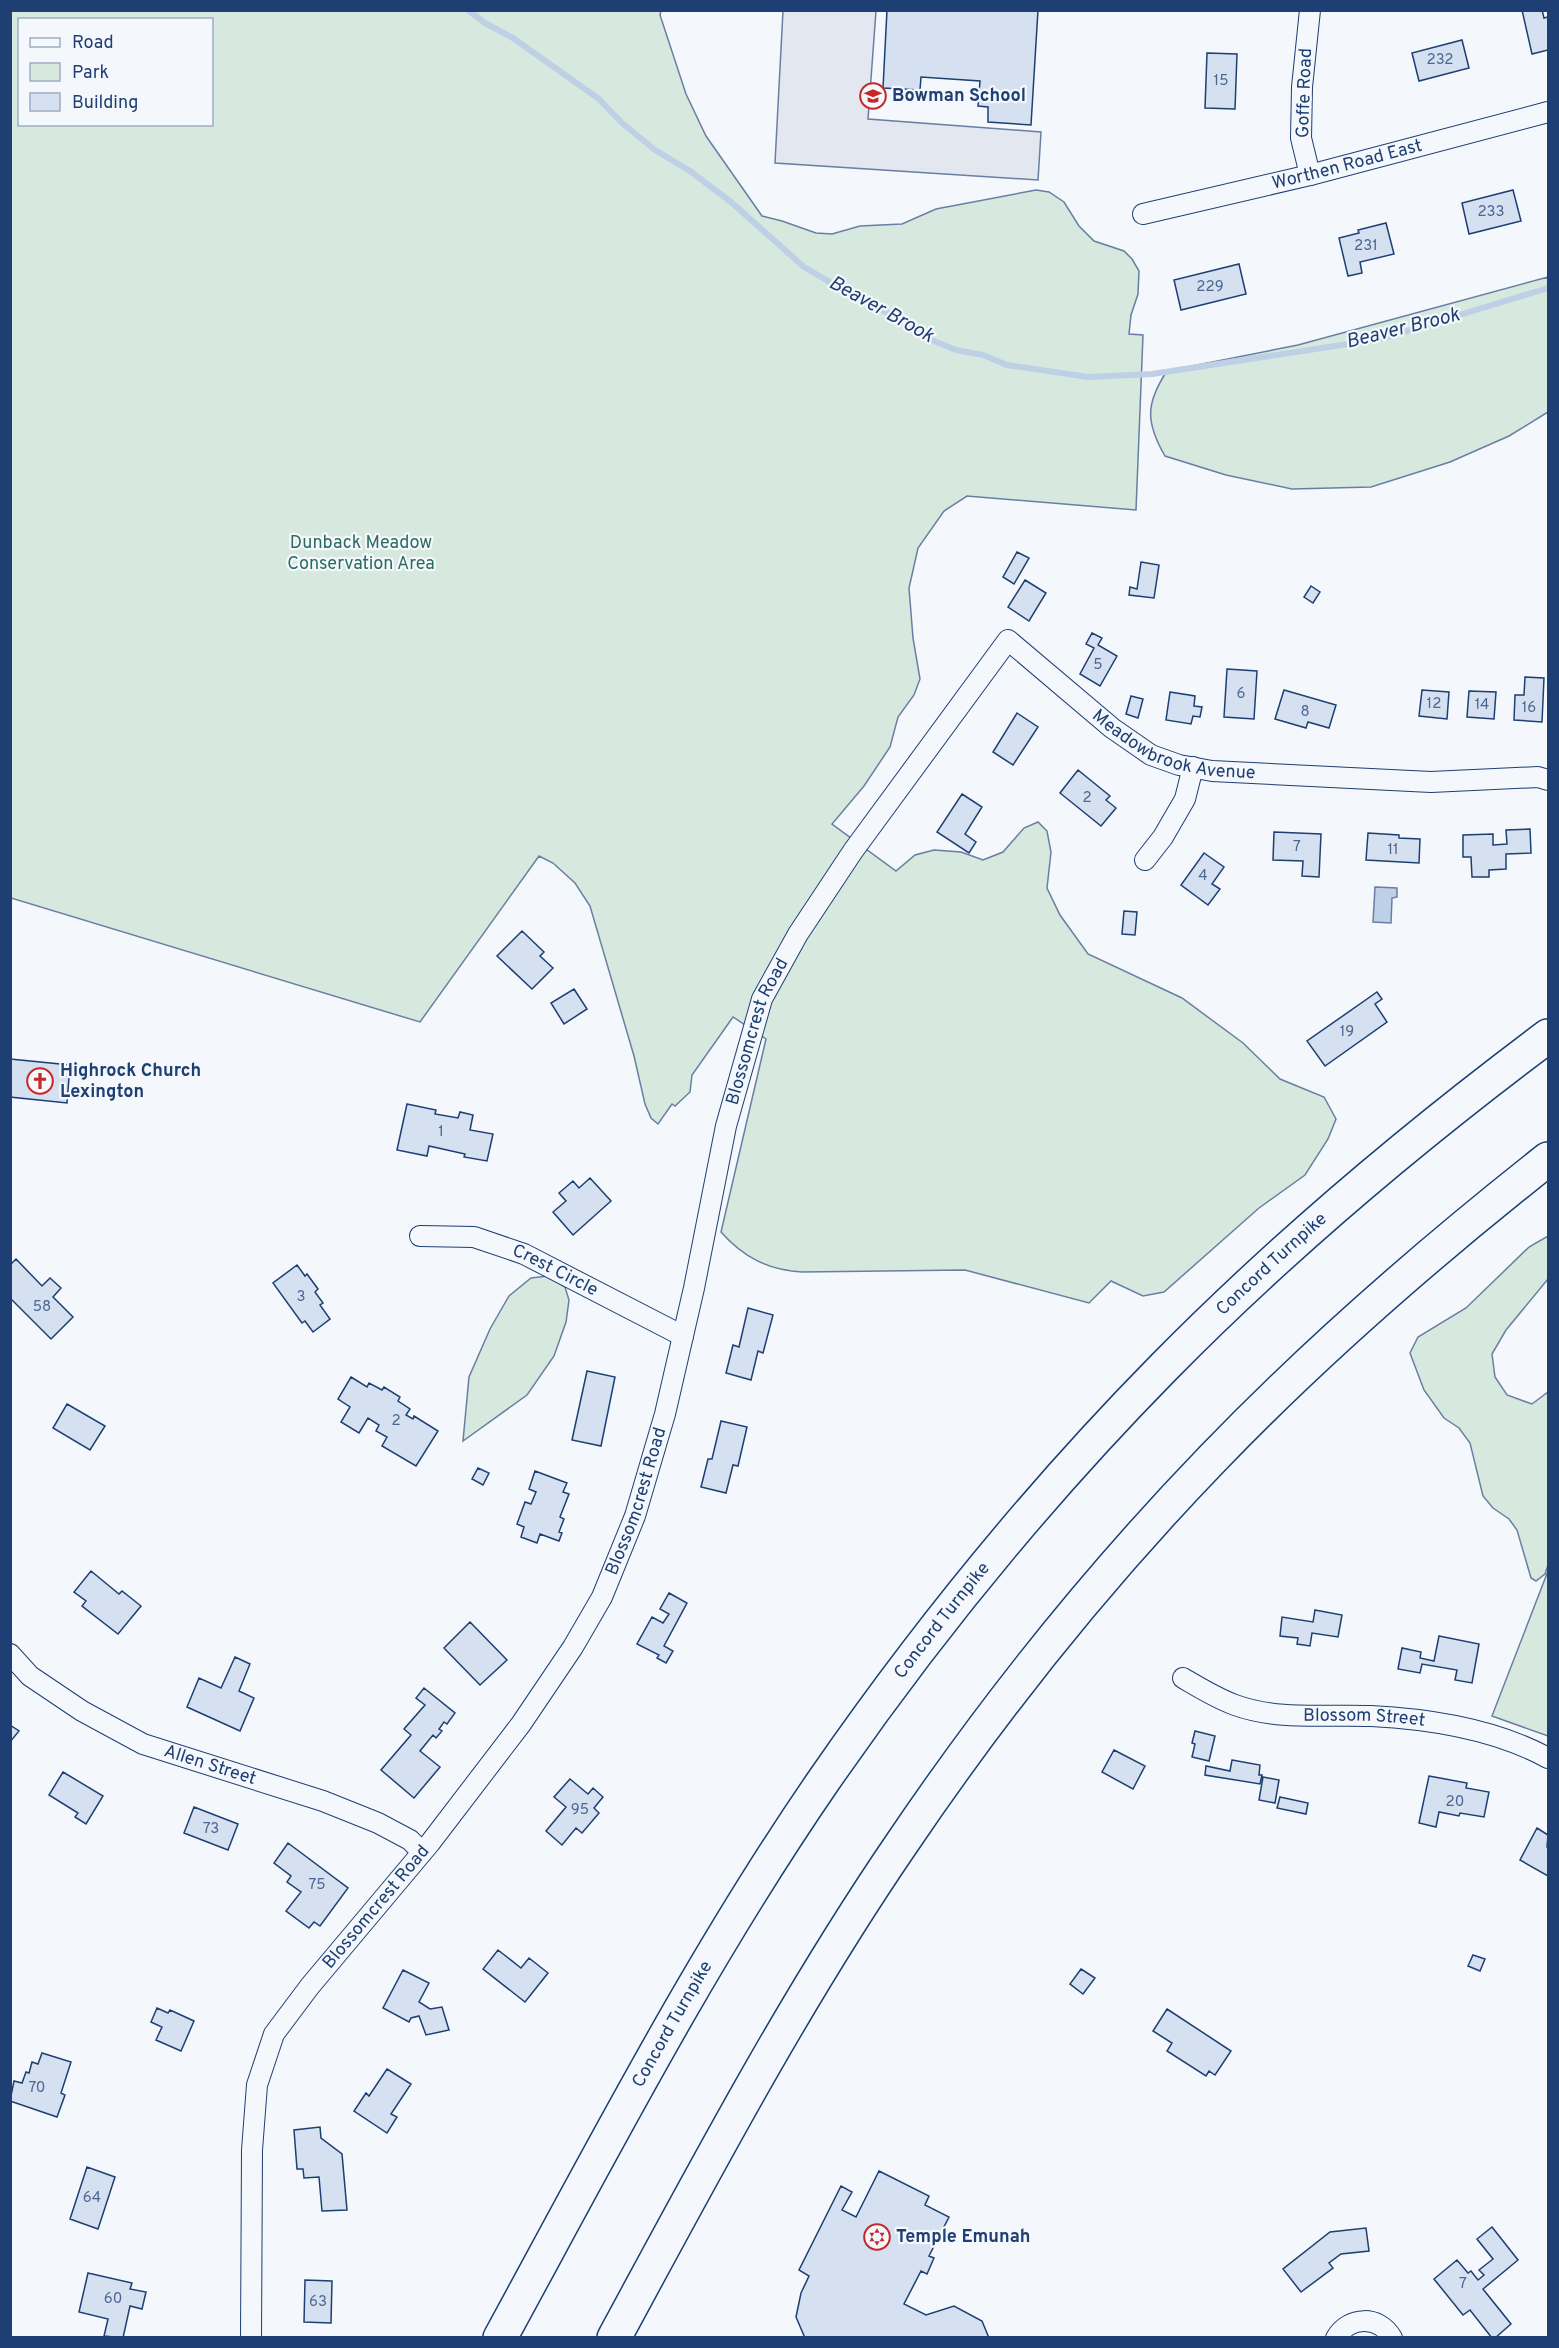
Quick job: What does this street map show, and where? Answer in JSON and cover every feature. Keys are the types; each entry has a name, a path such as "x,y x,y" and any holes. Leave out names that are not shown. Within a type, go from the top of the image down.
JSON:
{"highway":[{"name":"Concord Turnpike","path":"501,2334 662,2043 760,1877 867,1719 960,1598 1084,1451 1191,1340 1289,1248 1391,1159 1548,1036"},
{"path":"614,2337 759,2074 836,1944 943,1784 1035,1661 1141,1536 1267,1404 1408,1274 1548,1159"}],"street":[{"name":"Goffe Road","path":"1310,10 1302,87 1301,138 1310,175"},
{"name":"Worthen Road East","path":"1143,214 1310,175 1548,112"},
{"name":"Meadowbrook Avenue","path":"1008,639 1112,728 1151,755 1193,767 1212,771 1368,780 1431,782 1538,777 1548,780"},
{"name":"Blossomcrest Road","path":"251,2337 252,2150 257,2085 274,2034 309,1986 422,1852 521,1724 573,1647 602,1597 636,1516 665,1414 726,1126 762,999 798,934 853,851 1008,639"},
{"path":"1145,860 1163,837 1185,799 1193,767"},
{"name":"Crest Circle","path":"420,1236 474,1237 524,1254 683,1336"},
{"name":"Allen Street","path":"10,1654 30,1676 82,1711 143,1744 312,1797 367,1818 410,1840 422,1852"},
{"name":"Blossom Street","path":"1183,1678 1224,1701 1258,1712 1278,1715 1374,1716 1410,1720 1491,1734 1548,1758"},
{"path":"1336,2337 1348,2324 1359,2320 1381,2325 1392,2337"}],"green space":[{"name":"Dunback Meadow Conservation Area","path":"10,11 661,11 660,15 686,94 706,136 762,216 816,233 832,234 860,226 902,224 936,209 1036,190 1049,192 1064,202 1079,226 1094,241 1124,251 1139,271 1138,294 1131,315 1129,334 1143,335 1136,510 967,496 944,511 918,548 909,588 913,638 920,679 914,695 898,717 890,747 864,786 832,824 896,871 915,855 934,850 961,852 983,860 1003,852 1024,828 1038,822 1047,831 1051,852 1047,888 1060,915 1088,954 1182,998 1243,1043 1280,1079 1324,1097 1336,1119 1328,1139 1305,1175 1259,1208 1164,1292 1143,1296 1111,1281 1089,1303 965,1270 802,1272 790,1271 757,1261 738,1249 721,1232 766,1039 733,1017 692,1075 690,1092 675,1106 672,1104 658,1124 651,1118 645,1104 634,1056 590,906 575,883 553,863 539,856 420,1022 11,898"},
{"path":"1548,277 1548,412 1509,436 1450,462 1371,487 1292,489 1226,475 1165,456 1154,433 1151,423 1152,404 1167,371 1298,345"},
{"path":"1548,1236 1548,1279 1506,1330 1492,1354 1495,1377 1507,1395 1532,1404 1548,1392 1548,1565 1545,1574 1536,1581 1531,1578 1517,1530 1509,1519 1493,1508 1483,1496 1470,1443 1459,1428 1444,1418 1424,1390 1410,1353 1418,1337 1466,1308 1529,1247"},
{"path":"548,1276 565,1287 569,1300 566,1322 554,1356 527,1395 463,1441 469,1377 490,1329 509,1296 531,1278"},
{"path":"1548,1571 1548,1736 1492,1716"}],"shaded area":[{"path":"783,11 876,11 868,119 1041,132 1038,180 775,163"}],"water":[{"path":"1375,887 1397,888 1397,897 1392,898 1391,923 1373,922"}],"building":[{"path":"887,10 1038,10 1031,125 988,122 988,107 978,106 980,81 921,77 920,90 883,88"},
{"path":"1522,10 1542,10 1544,18 1548,17 1548,50 1532,54"},
{"path":"1462,40 1469,68 1419,81 1412,53"},
{"path":"1207,53 1237,54 1235,109 1205,108"},
{"path":"1513,190 1521,221 1469,234 1462,203"},
{"path":"1386,223 1394,254 1360,262 1362,273 1348,276 1339,238 1359,233 1358,230"},
{"path":"1239,264 1246,294 1181,310 1174,280"},
{"path":"1017,552 1029,558 1014,584 1003,577"},
{"path":"1141,562 1159,565 1154,598 1129,595 1130,587 1137,589"},
{"path":"1025,580 1046,593 1029,621 1008,607"},
{"path":"1311,586 1320,592 1313,603 1304,597"},
{"path":"1092,633 1102,638 1098,645 1117,656 1100,686 1080,674 1094,648 1086,644"},
{"path":"1227,669 1257,671 1254,719 1224,717"},
{"path":"1525,677 1544,678 1542,722 1514,720 1515,695 1524,695"},
{"path":"1284,690 1336,705 1329,728 1308,722 1306,728 1275,719"},
{"path":"1422,690 1449,692 1447,719 1419,716"},
{"path":"1469,691 1496,692 1494,719 1467,717"},
{"path":"1170,692 1195,696 1194,706 1202,707 1200,717 1193,716 1191,724 1166,720"},
{"path":"1131,696 1143,699 1138,718 1126,714"},
{"path":"1017,713 1038,727 1013,765 993,752"},
{"path":"1078,770 1110,796 1106,800 1116,808 1101,826 1060,793"},
{"path":"962,794 982,807 965,834 976,842 969,853 937,832"},
{"path":"1530,829 1531,853 1506,854 1506,869 1489,870 1489,877 1472,877 1471,857 1463,857 1463,835 1493,834 1493,845 1507,844 1506,830"},
{"path":"1274,832 1321,834 1319,877 1302,876 1303,861 1273,860"},
{"path":"1368,833 1420,839 1419,863 1366,860"},
{"path":"1204,853 1224,867 1212,884 1220,889 1208,905 1181,885"},
{"path":"1124,911 1137,912 1135,935 1122,934"},
{"path":"522,931 544,952 540,956 553,968 532,989 497,956"},
{"path":"574,989 587,1009 564,1024 551,1003"},
{"path":"1377,992 1382,999 1375,1004 1387,1022 1325,1066 1307,1041"},
{"name":"Highrock Church Lexington","path":"10,1059 70,1065 67,1103 10,1097"},
{"path":"407,1104 436,1110 435,1114 458,1118 460,1112 473,1115 470,1130 493,1134 487,1161 464,1157 465,1154 429,1146 427,1156 397,1150"},
{"path":"590,1178 611,1201 573,1235 553,1212 566,1201 559,1193 573,1181 579,1188"},
{"path":"16,1259 42,1286 50,1278 61,1288 53,1297 73,1317 51,1339 10,1298 10,1265"},
{"path":"297,1265 318,1289 315,1292 323,1303 320,1305 330,1319 313,1332 305,1321 302,1323 273,1283"},
{"path":"748,1308 773,1315 763,1353 758,1351 751,1380 726,1373 733,1345 739,1347"},
{"path":"587,1371 615,1377 601,1446 572,1440"},
{"path":"351,1377 367,1387 369,1383 382,1390 384,1387 400,1397 398,1401 410,1409 406,1415 413,1419 414,1416 438,1431 416,1466 382,1446 387,1437 376,1431 379,1425 368,1418 359,1433 341,1422 350,1407 338,1399"},
{"path":"67,1404 105,1426 90,1450 53,1428"},
{"path":"721,1421 747,1427 738,1466 733,1465 726,1493 701,1487 708,1459 712,1459"},
{"path":"478,1468 489,1473 483,1485 472,1479"},
{"path":"535,1471 567,1483 563,1492 569,1494 560,1517 564,1519 559,1532 562,1533 559,1541 540,1534 537,1543 521,1537 524,1527 517,1524 525,1502 531,1504 536,1492 529,1489"},
{"path":"91,1571 119,1594 122,1591 141,1606 118,1634 82,1606 86,1601 74,1592"},
{"path":"669,1593 687,1603 664,1646 673,1651 666,1663 657,1658 659,1655 637,1644 652,1617 663,1623 669,1614 660,1609"},
{"path":"1315,1610 1342,1615 1338,1637 1312,1633 1310,1646 1297,1644 1298,1638 1280,1636 1282,1617 1313,1622"},
{"path":"470,1622 507,1660 480,1685 444,1648"},
{"path":"1439,1636 1479,1644 1472,1683 1455,1680 1457,1670 1422,1664 1420,1673 1398,1669 1402,1648 1421,1652 1420,1658 1434,1661"},
{"path":"235,1657 250,1664 239,1691 254,1698 240,1731 187,1707 199,1678 221,1688"},
{"path":"424,1688 455,1713 447,1724 444,1722 439,1729 442,1731 436,1738 433,1735 420,1751 440,1767 414,1798 381,1770 411,1735 404,1729 425,1705 416,1698"},
{"path":"10,1725 19,1731 10,1742"},
{"path":"1195,1731 1215,1736 1209,1761 1192,1757"},
{"path":"1114,1750 1145,1766 1133,1789 1102,1772"},
{"path":"1232,1760 1260,1765 1259,1775 1262,1775 1260,1784 1205,1775 1206,1766 1230,1771"},
{"path":"63,1772 103,1796 86,1824 75,1817 78,1813 49,1795"},
{"path":"1429,1776 1467,1783 1466,1788 1489,1792 1484,1817 1439,1812 1436,1827 1419,1823"},
{"path":"1263,1777 1279,1780 1275,1803 1259,1800"},
{"path":"570,1779 588,1794 593,1788 603,1797 594,1808 599,1813 582,1833 576,1828 562,1845 546,1831 566,1807 554,1797"},
{"path":"1280,1797 1308,1803 1306,1814 1277,1808"},
{"path":"194,1807 238,1824 228,1850 184,1833"},
{"path":"1537,1828 1548,1835 1548,1876 1520,1860"},
{"path":"288,1843 348,1888 320,1926 314,1922 309,1928 286,1911 301,1892 287,1882 291,1876 274,1863"},
{"path":"498,1950 521,1968 529,1958 548,1973 525,2002 483,1969"},
{"path":"1473,1955 1485,1959 1480,1971 1468,1966"},
{"path":"1081,1969 1095,1978 1083,1994 1070,1984"},
{"path":"403,1970 429,1983 419,2002 430,2009 442,2007 449,2030 426,2035 419,2016 411,2018 409,2022 383,2008"},
{"path":"157,2008 168,2013 170,2010 194,2021 181,2051 156,2040 162,2027 151,2022"},
{"path":"1167,2009 1231,2051 1215,2075 1209,2071 1206,2076 1167,2051 1172,2043 1153,2031"},
{"path":"42,2053 71,2062 61,2093 65,2095 57,2117 10,2101 14,2081 22,2083 26,2072 29,2073 32,2062 38,2064"},
{"path":"387,2069 411,2084 391,2114 397,2117 387,2133 354,2111 366,2093 369,2096"},
{"path":"320,2127 321,2138 342,2154 347,2210 322,2211 319,2177 304,2178 303,2169 297,2169 294,2130"},
{"path":"87,2167 115,2177 98,2229 70,2219"},
{"name":"Temple Emunah","path":"879,2171 929,2196 925,2205 949,2217 929,2256 934,2258 927,2274 921,2271 904,2304 926,2315 954,2306 982,2321 989,2338 805,2338 796,2317 801,2293 809,2276 799,2270 841,2186 852,2192 842,2210 856,2217"},
{"path":"1492,2227 1518,2260 1483,2289 1511,2324 1495,2338 1492,2338 1470,2310 1463,2315 1434,2279 1457,2260 1468,2273 1471,2271 1478,2280 1484,2275 1479,2270 1493,2259 1477,2239"},
{"path":"1366,2228 1369,2251 1341,2254 1329,2263 1333,2268 1301,2292 1283,2269 1330,2232"},
{"path":"88,2273 132,2283 130,2289 146,2292 142,2309 130,2306 123,2338 104,2336 108,2319 79,2312"},
{"path":"305,2280 332,2281 331,2323 304,2322"}],"waterway":[{"name":"Beaver Brook","path":"468,10 485,23 513,38 599,99 621,122 655,150 690,171 731,202 804,267 898,318 929,339 956,350 983,355 1007,365 1088,377 1152,374 1381,339 1548,288"}],"place":[{"name":"Bowman School","path":"873,96"},
{"name":"Highrock Church Lexington","path":"40,1081"},
{"name":"Temple Emunah","path":"877,2237"}]}
